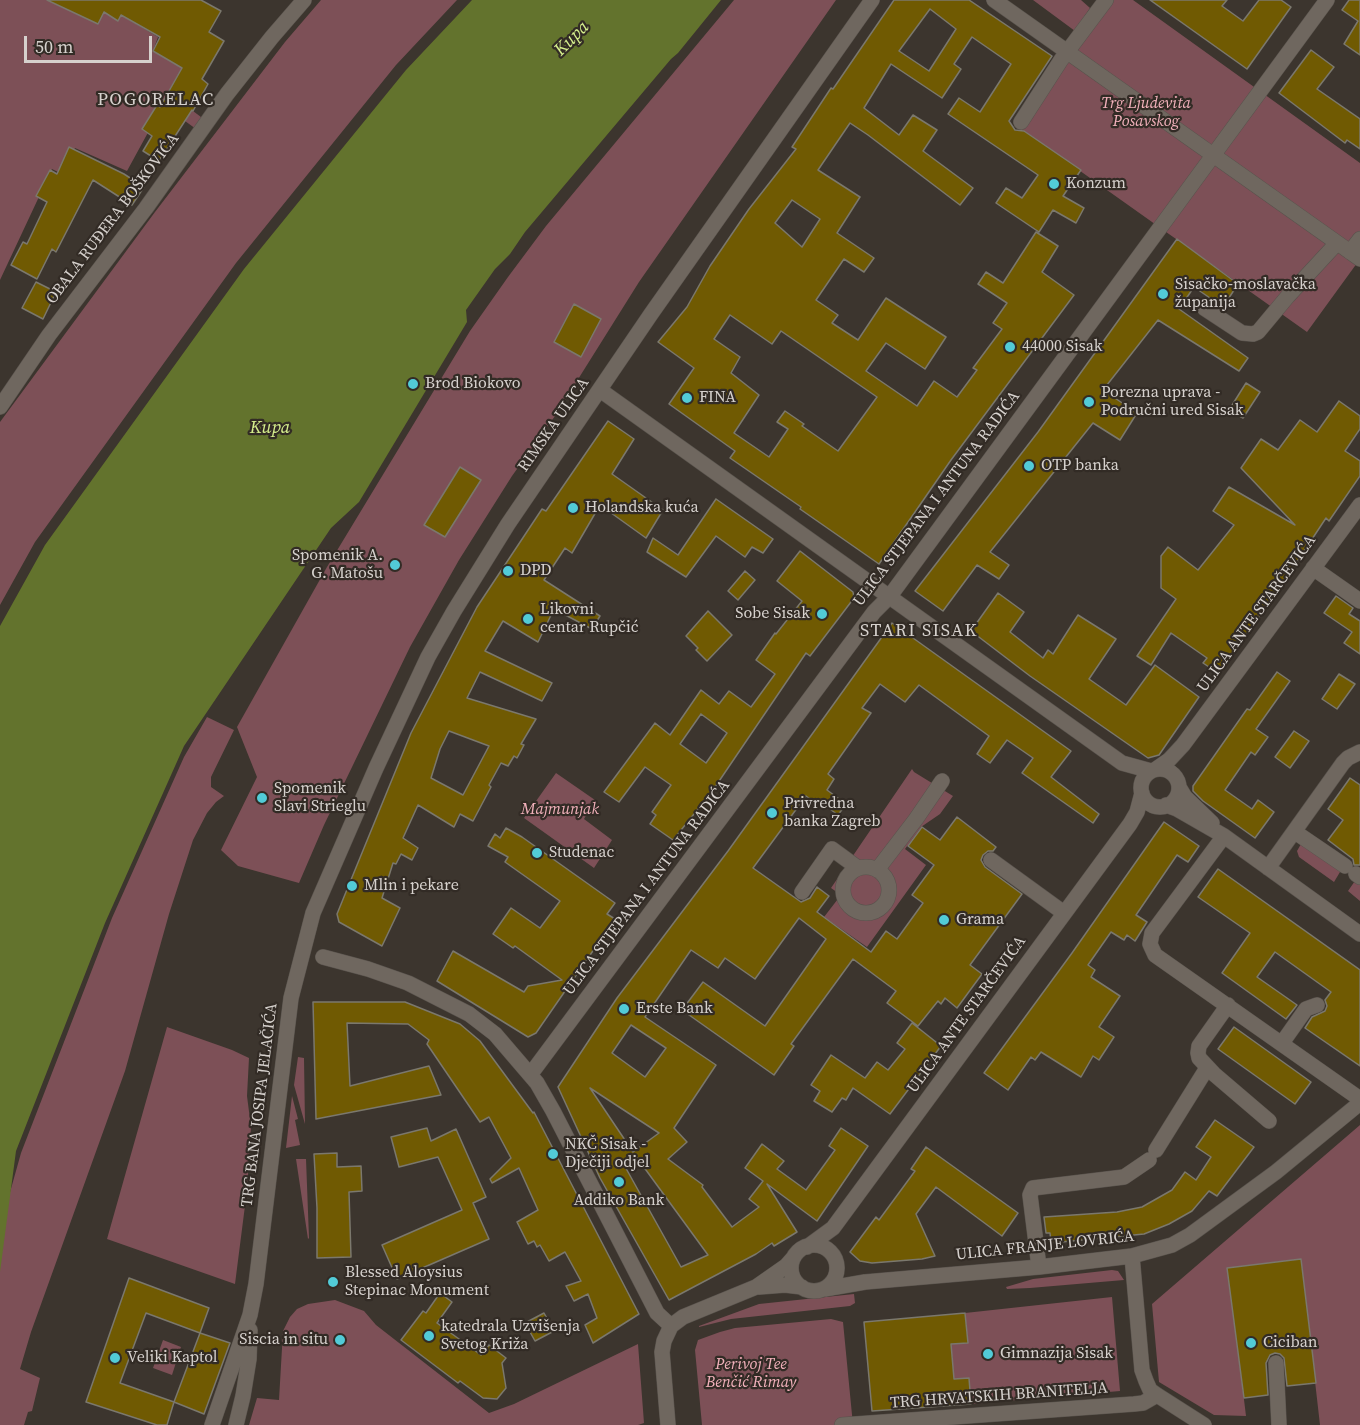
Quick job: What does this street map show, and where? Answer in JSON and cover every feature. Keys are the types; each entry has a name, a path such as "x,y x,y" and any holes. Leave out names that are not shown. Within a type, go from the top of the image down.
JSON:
{"street":[{"name":"OBALA RUĐERA BOŠKOVIĆA","path":"0,407 49,335 146,208 227,94 304,0"},
{"name":"RIMSKA ULICA","path":"317,902 428,657 492,549 651,314 872,0"},
{"path":"994,0 1355,256 1360,239"},
{"path":"1021,122 1061,60 1106,0"},
{"name":"ULICA STJEPANA I ANTUNA RADIĆA","path":"530,1075 874,612 890,597 1327,0"},
{"path":"1204,308 1242,333 1258,332 1337,243"},
{"path":"600,390 1122,763 1149,803 1177,809 1224,836 1360,934"},
{"name":"ULICA ANTE STARČEVIĆA","path":"1154,770 1170,760 1183,745 1360,505"},
{"path":"1313,568 1360,601"},
{"name":"ULICA ANTE STARČEVIĆA","path":"1178,784 1177,765 1183,745"},
{"path":"1268,868 1343,764 1348,758 1360,752"},
{"path":"1122,763 1171,773 1185,797 1224,836"},
{"path":"1142,791 1143,779 1154,770"},
{"path":"878,870 942,781"},
{"path":"1162,806 1175,798 1178,784"},
{"name":"ULICA ANTE STARČEVIĆA","path":"807,1247 833,1228 1130,824 1137,812 1142,791"},
{"name":"ULICA ANTE STARČEVIĆA","path":"1130,824 1147,812 1162,806"},
{"path":"1295,832 1354,873"},
{"path":"1224,836 1152,933 1150,944 1155,955 1282,1043 1360,1101"},
{"path":"802,892 832,849 858,868"},
{"path":"991,861 1064,913"},
{"path":"858,868 878,870 887,880 888,894 881,907 868,912 855,909 849,904 844,891 847,878 858,868"},
{"name":"TRG BANA JOSIPA JELAČIĆA","path":"212,1425 250,1315 256,1284 291,998 317,902"},
{"path":"323,957 408,983 469,1014 495,1034 530,1075 553,1111 657,1313 671,1326"},
{"path":"1228,1005 1199,1046 1199,1058 1207,1068 1269,1122"},
{"path":"1282,1043 1306,1009 1317,1005"},
{"path":"1039,1267 1030,1195 1033,1188 1124,1177 1152,1155 1207,1068"},
{"name":"ULICA FRANJE LOVRIĆA","path":"825,1288 865,1282 1039,1267 1132,1256 1172,1245 1190,1236 1276,1172 1360,1101"},
{"path":"756,1287 785,1285 813,1291 825,1288 836,1278 835,1259 830,1241 833,1228"},
{"path":"665,1424 662,1352 671,1326 683,1317 756,1287 786,1266 807,1247 822,1247 851,1275 865,1282"},
{"path":"1132,1256 1142,1370 1150,1389 1204,1425"},
{"path":"795,1257 792,1270 802,1287"},
{"name":"TRG BANA JOSIPA JELAČIĆA","path":"236,1425 249,1359 250,1315"},
{"path":"1276,1363 1279,1425"},
{"name":"TRG HRVATSKIH BRANITELJA","path":"842,1425 1134,1404 1143,1403 1157,1395"}],"green space":[{"path":"0,0 47,0 98,23 104,12 118,21 121,15 158,37 153,51 182,68 166,96 205,120 196,129 163,105 127,171 75,148 62,174 52,169 0,280"},
{"path":"321,0 457,0 396,65 236,263 35,542 0,605 0,422 155,212 285,42"},
{"path":"734,0 836,0 639,282 555,416 512,476 459,560 410,647 324,825 299,883 238,866 221,850 257,777 237,727 327,567 470,331 508,277 546,226"},
{"path":"1033,0 1081,0 1090,8 1075,31"},
{"name":"Trg Ljudevita Posavskog","path":"1107,0 1133,0 1360,163 1360,259 1307,332 1021,129"},
{"path":"207,717 234,730 211,777 211,787 224,796 207,813 193,840 169,914 125,1071 31,1332 20,1369 40,1378 32,1411 28,1412 24,1425 0,1425 0,1228 21,1153 112,918 184,757"},
{"path":"912,769 953,796 940,814 921,827 905,849 926,865 867,947 824,917 841,895 831,888"},
{"name":"Majmunjak","path":"556,773 595,800 584,819 612,840 594,868 524,818"},
{"path":"1301,844 1343,867 1334,882 1299,857 1297,851"},
{"path":"1357,878 1360,881 1360,901 1348,891"},
{"path":"167,1027 249,1058 247,1096 251,1127 247,1190 235,1284 107,1239"},
{"path":"298,1057 304,1058 305,1124 294,1085"},
{"path":"292,1096 298,1119 295,1120 300,1145 286,1148"},
{"path":"1360,1125 1360,1425 1320,1425 1301,1259 1228,1268 1246,1416 1214,1415 1159,1382 1152,1304"},
{"path":"296,1159 306,1159 308,1239"},
{"path":"1118,1271 1124,1280 1030,1288 1007,1289 1006,1287 1033,1279"},
{"path":"854,1294 855,1303 850,1306 731,1319 699,1327 759,1304"},
{"path":"1112,1297 1120,1391 971,1404 969,1378 954,1379 951,1344 968,1343 965,1313"},
{"path":"335,1300 364,1311 376,1325 489,1413 514,1404 638,1344 644,1423 638,1425 249,1425 257,1398 279,1400 283,1331 290,1317 297,1309 308,1304"},
{"name":"Perivoj Tee Benčić Rimay","path":"831,1319 843,1322 853,1425 702,1425 695,1350 698,1340 735,1328"},
{"path":"163,1340 181,1347 172,1375 153,1368"}],"water":[{"name":"Kupa","path":"472,0 721,0 525,232 510,254 495,269 466,310 467,322 359,502 331,528 184,746 105,923 16,1151 0,1272 0,626 45,545 244,269 406,70"}],"building":[{"path":"47,0 201,0 221,11 209,32 224,41 202,79 208,84 193,111 159,161 143,151 152,136 142,129 157,105 160,107 182,68 153,51 160,37 121,15 118,21 104,12 98,24"},
{"path":"894,0 969,0 1052,56 1009,121 1015,130 1024,131 1081,170 1063,196 1084,208 1076,223 1053,210 1039,232 996,203 1006,188 1022,198 1038,175 948,114 959,98 980,112 1011,64 972,37 954,64 961,69 942,98 891,64 864,108 899,135 913,115 937,130 923,151 973,188 960,205 850,123 818,170 860,197 837,233 874,258 864,272 844,259 816,300 838,315 832,323 858,340 886,298 946,337 925,369 886,343 866,371 917,406 934,381 957,397 977,370 973,368 1002,329 993,323 1007,303 978,284 986,272 1003,283 1036,232 1058,246 1042,272 1074,295 951,460 879,564 730,458 735,451 669,404 694,368 658,342 687,307 710,266 749,209 796,149 792,147 831,88 833,89","holes":["930,9 956,29 929,71 899,51","792,200 820,219 802,247 775,223","730,315 772,344 781,331 877,397 838,451 785,411 777,422 788,429 769,457 734,433 759,395 731,373 740,357 714,339"]},
{"path":"1150,0 1227,0 1222,6 1243,21 1259,0 1281,0 1291,7 1247,69"},
{"path":"1349,0 1360,0 1360,55 1344,44 1358,21 1342,10"},
{"path":"1311,50 1334,67 1317,89 1360,119 1360,149 1347,140 1345,143 1279,93"},
{"path":"69,147 124,174 144,187 132,205 93,180 56,252 52,249 37,279 11,265 23,242 27,244 47,202 36,196 50,170 57,174"},
{"path":"1177,239 1238,284 1223,307 1194,287 1179,309 1248,358 1239,371 1158,320 1103,390 1137,413 1120,440 1093,423 990,552 1009,565 999,579 977,565 943,611 915,591 1038,432"},
{"path":"36,282 56,292 43,319 22,308"},
{"path":"574,304 601,319 581,357 554,342"},
{"path":"1246,383 1260,392 1243,418 1229,410"},
{"path":"1339,401 1360,416 1360,429 1345,451 1360,461 1360,476 1329,521 1326,518 1281,586 1218,673 1203,663 1207,658 1171,633 1151,665 1137,656 1176,599 1161,588 1161,556 1168,547 1198,570 1234,525 1213,511 1229,487 1295,525 1241,468 1261,439 1278,450 1300,420 1317,432"},
{"path":"608,421 634,439 612,474 663,510 646,538 600,505 572,553 565,548 544,580 600,616 592,629 554,609 538,642 503,621 485,651 552,683 542,701 480,672 467,698 536,719 521,744 524,745 517,758 514,756 508,766 501,763 473,821 460,814 454,827 418,805 403,838 418,848 412,860 401,854 396,864 393,863 382,898 400,908 382,946 339,922 337,914 411,733 477,607 542,509 546,511","holes":["449,731 489,746 463,795 431,778 440,749"]},
{"path":"460,467 481,480 445,537 424,525"},
{"path":"716,499 773,539 763,553 752,547 745,557 716,536 686,577 647,552 653,538 678,555"},
{"path":"800,551 853,592 854,598 810,656 806,653 711,793 673,840 650,824 656,815 652,812 671,785 645,767 619,802 604,792 655,723 670,735 701,690 719,704 729,691 751,707 775,674 756,660 802,601 777,581","holes":["701,714 727,733 706,763 680,744"]},
{"path":"745,571 755,580 738,600 728,591"},
{"path":"998,593 1024,612 1010,632 1043,658 1048,650 1053,654 1078,615 1116,639 1089,679 1126,705 1155,665 1199,697 1159,755 1148,758 1030,676 971,631"},
{"path":"1336,596 1353,608 1349,614 1360,621 1360,654 1344,643 1352,632 1324,613"},
{"path":"708,611 732,635 707,661 686,636"},
{"path":"892,623 1071,751 1051,777 1099,814 1093,823 1022,773 1033,758 1007,740 990,763 977,754 989,736 919,685 905,702 880,684 862,708 871,713 828,774 834,779 827,790 846,804 838,815 819,801 817,804 806,796 753,868 801,902 810,898 817,887 829,896 817,912 871,952 886,931 897,939 923,903 912,895 934,865 908,846 922,827 940,840 957,817 996,847 993,851 988,851 983,855 981,860 985,867 1022,894 970,965 982,974 957,1008 945,998 941,1004 938,1001 918,1026 887,1003 896,991 853,959 791,1044 794,1046 774,1075 682,1010 703,982 765,1026 826,939 799,918 755,979 725,958 718,968 691,950 645,1017 716,1065 674,1128 687,1142 668,1159 703,1185 702,1187 732,1227 759,1207 749,1199 763,1181 745,1168 762,1144 784,1161 777,1169 806,1190 835,1150 829,1146 841,1128 868,1146 817,1221 767,1184 797,1232 774,1246 772,1243 756,1254 669,1300 600,1178 558,1087 617,998 728,851","holes":["631,1025 666,1048 645,1077 612,1053","590,1088 659,1133 633,1152","635,1155 708,1255 681,1267 623,1163"]},
{"path":"1277,672 1290,681 1256,729 1268,737 1255,755 1251,752 1225,790 1252,809 1258,800 1274,812 1255,838 1203,801 1193,791 1193,786 1247,709 1250,710"},
{"path":"1339,674 1355,684 1337,709 1322,699"},
{"path":"1294,731 1309,741 1290,768 1275,757"},
{"path":"1350,778 1360,785 1360,865 1354,865 1353,859 1328,840 1343,820 1328,809"},
{"path":"1164,822 1199,846 1188,862 1177,855 1136,915 1147,922 1135,941 1127,935 1124,940 1111,932 1088,965 1095,970 1091,977 1120,996 1099,1027 1114,1037 1099,1060 1093,1056 1081,1077 1041,1052 1035,1060 1031,1057 1008,1090 984,1073"},
{"path":"506,828 615,903 607,914 615,919 536,1033 528,1037 437,981 453,951 524,992 528,986 562,980 515,946 513,948 493,934 511,908 540,928 560,901 505,862 508,857 488,846 495,834 500,838"},
{"path":"1218,869 1360,970 1360,1066 1305,1028 1312,1017 1325,1011 1327,1006 1325,1000 1331,992 1275,952 1257,977 1297,1005 1286,1019 1222,973 1250,933 1198,897"},
{"path":"313,1002 405,1002 460,1024 480,1041 534,1112 639,1314 593,1343 585,1325 597,1318 588,1294 574,1301 566,1286 581,1281 565,1252 549,1261 540,1245 537,1247 534,1241 528,1244 517,1222 538,1210 519,1168 492,1183 490,1179 511,1158 489,1117 480,1122 427,1044 429,1040 408,1024 347,1023 350,1086 429,1066 441,1095 316,1119"},
{"path":"912,1023 941,1046 890,1114 853,1088 846,1100 842,1098 832,1112 814,1101 820,1091 811,1085 831,1055 865,1078 877,1062 888,1070 905,1049 897,1043"},
{"path":"1234,1027 1311,1082 1295,1104 1218,1049"},
{"path":"1215,1120 1254,1147 1217,1196 1209,1191 1192,1211 1144,1234 1051,1243 1050,1233 1046,1233 1044,1217 1117,1212 1142,1207 1172,1190 1185,1172 1196,1180 1211,1157 1196,1147"},
{"path":"427,1128 431,1141 456,1129 486,1197 473,1203 489,1239 397,1279 382,1245 462,1210 438,1157 399,1167 391,1137"},
{"path":"926,1147 1018,1213 1002,1236 936,1187 916,1214 935,1256 872,1263 860,1261 850,1252 876,1217 879,1220 915,1171 911,1169"},
{"path":"337,1153 337,1167 361,1166 362,1191 349,1192 351,1257 317,1258 314,1154"},
{"name":"Ciciban","path":"1301,1259 1316,1383 1287,1386 1284,1358 1275,1353 1270,1355 1266,1363 1268,1395 1244,1398 1227,1268"},
{"name":"Veliki Kaptol","path":"129,1278 209,1308 200,1333 146,1313 120,1383 174,1402 167,1425 157,1425 86,1402"},
{"path":"440,1293 452,1302 437,1323 481,1355 489,1345 506,1358 502,1363 506,1388 497,1399 483,1398 460,1381 458,1383 401,1340 423,1311 426,1313"},
{"path":"544,1313 554,1331 535,1341 525,1323"},
{"path":"965,1313 968,1343 951,1344 954,1379 969,1378 971,1404 872,1411 864,1322"},
{"path":"200,1333 230,1343 204,1414 174,1402"}],"place":[{"name":"Konzum","path":"1054,184"},
{"name":"Sisačko-moslavačka županija","path":"1163,294"},
{"name":"44000 Sisak","path":"1010,347"},
{"name":"Brod Biokovo","path":"413,384"},
{"name":"FINA","path":"687,398"},
{"name":"Porezna uprava - Područni ured Sisak","path":"1089,402"},
{"name":"OTP banka","path":"1029,466"},
{"name":"Holandska kuća","path":"573,508"},
{"name":"Spomenik A. G. Matošu","path":"395,565"},
{"name":"DPD","path":"508,571"},
{"name":"Sobe Sisak","path":"822,614"},
{"name":"Likovni centar Rupčić","path":"528,619"},
{"name":"Spomenik Slavi Strieglu","path":"262,798"},
{"name":"Privredna banka Zagreb","path":"772,813"},
{"name":"Studenac","path":"537,853"},
{"name":"Mlin i pekare","path":"352,886"},
{"name":"Grama","path":"944,920"},
{"name":"Erste Bank","path":"624,1009"},
{"name":"NKČ Sisak - Dječiji odjel","path":"553,1154"},
{"name":"Addiko Bank","path":"619,1182"},
{"name":"Blessed Aloysius Stepinac Monument","path":"333,1282"},
{"name":"katedrala Uzvišenja Svetog Križa","path":"429,1336"},
{"name":"Siscia in situ","path":"340,1340"},
{"name":"Ciciban","path":"1251,1343"},
{"name":"Gimnazija Sisak","path":"988,1354"},
{"name":"Veliki Kaptol","path":"115,1358"}],"district":[{"name":"POGORELAC","path":"156,100"},
{"name":"STARI SISAK","path":"919,631"}]}
